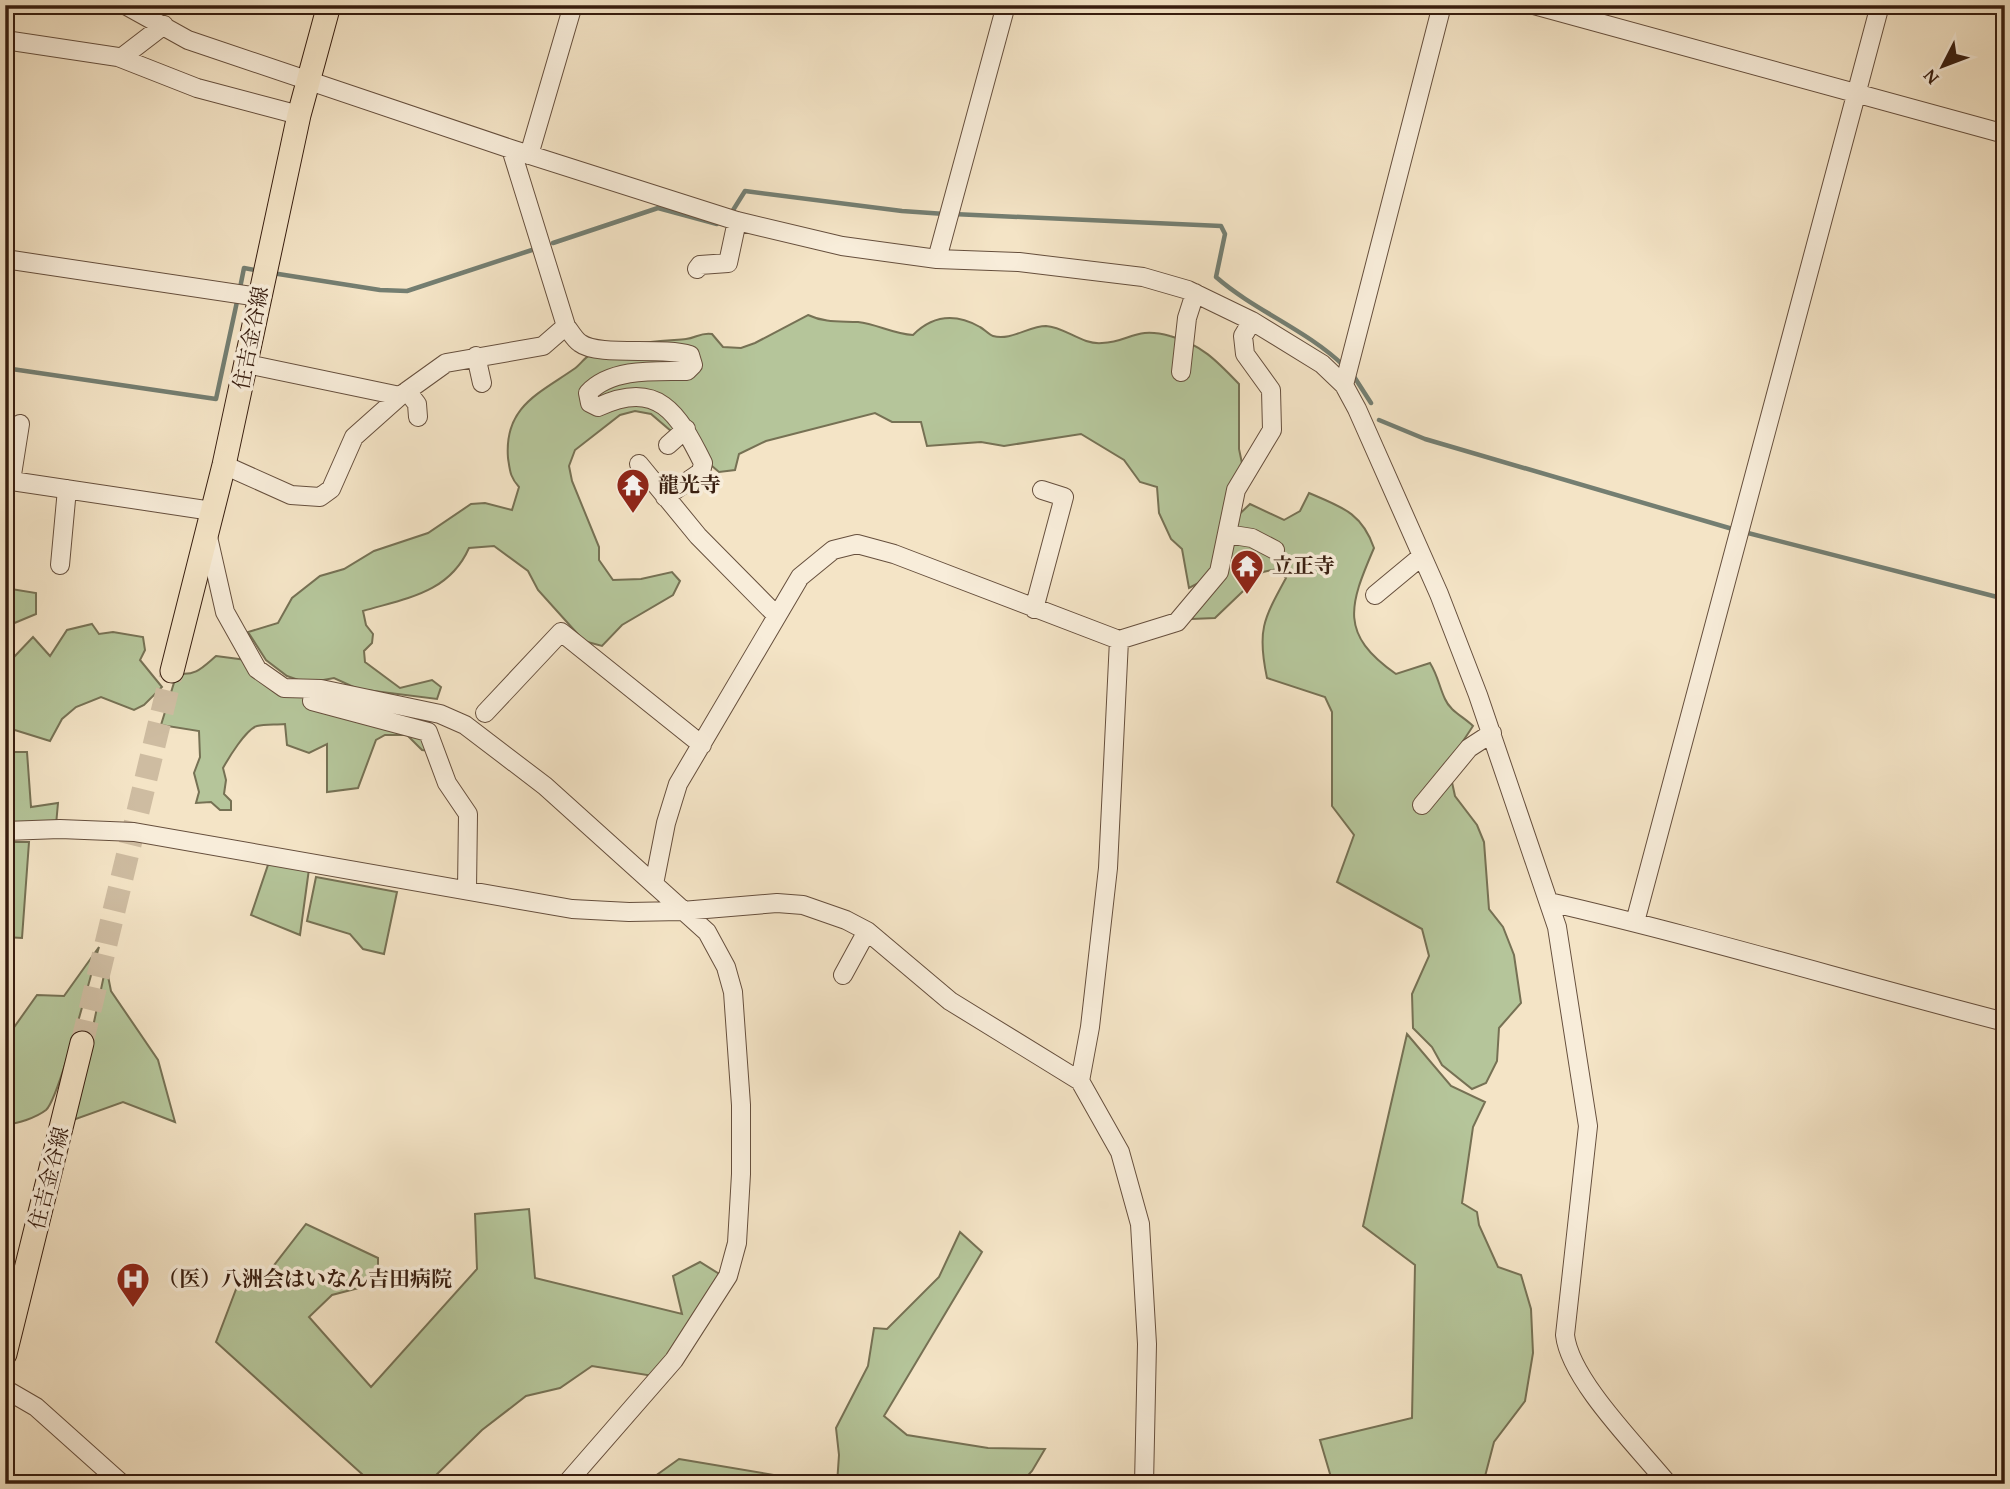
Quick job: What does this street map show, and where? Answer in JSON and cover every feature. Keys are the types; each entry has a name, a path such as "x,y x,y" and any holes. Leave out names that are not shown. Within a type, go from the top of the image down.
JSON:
{"main road":[{"name":"住吉金谷線","path":"172,671 247,363 254,285 329,5"},
{"name":"住吉金谷線","path":"5,1354 82,1043"}],"street":[{"path":"125,5 188,40 520,152 732,219 842,246 937,259 1019,262 1143,277 1195,293 1252,321 1346,377"},
{"path":"573,5 520,152 566,326 586,346 672,349 690,355 693,365 687,371 645,371 598,382 588,393 590,403 598,407 622,396 654,399 686,429 703,463 701,472 665,497"},
{"path":"937,259 1006,5"},
{"path":"1442,5 1346,377 1422,556 1492,733 1549,902 1566,979 1588,1126 1564,1335 1566,1348 1577,1372 1668,1484"},
{"path":"1534,5 2005,134"},
{"path":"1634,922 1880,5"},
{"path":"121,58 164,25"},
{"path":"5,40 121,58 197,88 299,115"},
{"path":"697,269 700,265 728,263 732,219"},
{"path":"5,259 254,285"},
{"path":"1181,372 1187,318 1195,293"},
{"path":"654,884 666,823 678,784 800,577 817,560 833,550 857,544 894,554 1119,640 1177,622 1220,572 1236,490 1272,430 1271,390 1245,354 1243,335 1252,321"},
{"path":"224,465 291,495 320,497 331,489 354,437 404,394 446,363 543,346 566,326"},
{"path":"476,356 482,383"},
{"path":"247,363 404,394 417,404 418,417"},
{"path":"20,424 8,480 212,511"},
{"path":"668,445 686,429"},
{"path":"639,464 698,536 777,616"},
{"path":"60,565 67,489"},
{"path":"1034,609 1064,497 1042,491"},
{"path":"207,534 225,612 257,669 284,688 315,689 440,714 464,725 545,786 707,932 726,967 733,992 741,1105 737,1243 728,1276 674,1360 566,1484"},
{"path":"1227,534 1252,538 1275,550"},
{"path":"1375,595 1422,556"},
{"path":"485,713 561,632 702,745"},
{"path":"1080,1081 1090,1027 1108,868 1119,640"},
{"path":"315,689 312,701 428,732 447,783 468,814 467,890"},
{"path":"1422,805 1469,748 1492,733"},
{"path":"5,831 60,829 134,832 572,909 629,912 682,911 777,903 803,905 867,931 950,1001 1080,1081 1120,1152 1140,1224 1147,1344 1144,1484"},
{"path":"1549,902 1634,922 1823,976 2005,1022"},
{"path":"843,975 867,931"},
{"path":"5,1389 36,1407 122,1484"}],"green space":[{"path":"808,315 827,320 865,323 913,335 928,323 945,318 971,323 991,335 1000,337 1046,326 1095,343 1158,333 1181,339 1200,349 1239,384 1239,449 1243,468 1230,523 1250,504 1284,520 1300,511 1309,493 1357,519 1374,548 1355,603 1357,632 1365,646 1396,674 1430,663 1447,703 1473,726 1448,764 1455,796 1477,825 1484,842 1489,909 1503,927 1514,955 1521,1003 1499,1028 1497,1061 1486,1083 1472,1089 1442,1065 1432,1047 1413,1028 1412,994 1429,956 1422,929 1337,882 1354,835 1332,806 1332,712 1325,697 1267,678 1264,662 1264,626 1286,578 1277,569 1263,572 1215,618 1192,619 1196,590 1210,577 1189,588 1182,549 1171,539 1159,513 1157,487 1140,482 1124,460 1081,434 1004,446 981,442 927,446 921,422 892,422 875,413 766,441 739,454 735,470 719,472 651,414 635,411 620,415 575,450 569,466 572,481 599,547 599,560 613,580 641,579 672,572 680,581 673,595 622,625 602,646 584,641 538,590 528,571 494,546 469,548 450,575 425,592 363,611 366,625 373,634 372,643 364,651 365,662 400,688 432,680 441,687 437,699 358,689 334,678 307,683 287,676 266,660 248,632 278,623 292,598 320,576 344,569 374,551 428,533 471,504 485,503 512,510 519,487 510,470 508,441 518,414 536,395 590,355 624,345 686,339 702,334 712,334 723,347 741,348"},
{"path":"5,588 36,593 36,614 5,627"},
{"path":"92,624 99,634 113,632 143,637 145,650 140,660 162,687 144,705 134,710 101,697 76,707 62,719 50,741 5,727 5,673 12,678 14,657 33,637 50,656 67,630"},
{"path":"216,656 254,661 273,675 423,738 431,751 422,750 407,735 385,735 376,740 358,788 327,792 327,744 309,753 287,745 285,724 257,726 243,738 223,768 226,780 224,794 231,801 231,810 220,810 211,802 196,803 199,792 194,773 200,757 199,731 161,725 177,673 194,672"},
{"path":"5,752 27,752 31,807 58,803 56,825 5,827"},
{"path":"5,842 29,842 22,938 5,937"},
{"path":"269,862 309,869 300,935 251,915"},
{"path":"316,877 397,892 384,954 363,949 350,934 307,921"},
{"path":"99,947 52,1101 46,1110 37,1115 20,1122 5,1124 5,1040 37,995 64,996"},
{"path":"106,966 111,991 158,1060 175,1122 123,1102 73,1120"},
{"path":"1407,1034 1451,1086 1485,1102 1473,1127 1462,1203 1477,1212 1479,1225 1498,1267 1521,1275 1531,1309 1533,1353 1525,1401 1494,1442 1483,1484 1333,1484 1320,1440 1412,1418 1415,1265 1363,1226"},
{"path":"529,1209 535,1278 682,1314 673,1276 700,1262 721,1275 653,1376 592,1366 560,1388 526,1396 482,1430 427,1484 373,1484 216,1342 238,1284 268,1273 306,1224 378,1258 378,1283 332,1295 309,1317 371,1387 477,1269 475,1214"},
{"path":"960,1232 982,1252 884,1416 907,1435 988,1448 1045,1449 1032,1471 1020,1484 837,1484 839,1455 836,1428 868,1366 874,1328 887,1329 939,1277"},
{"path":"679,1459 827,1484 644,1484"}],"waterway":[{"path":"730,215 745,191 945,214"},
{"path":"553,243 658,208 717,224"},
{"path":"953,214 1221,226 1225,234 1216,277 1314,342 1344,366"},
{"path":"272,273 380,290 407,291 535,249"},
{"path":"240,288 244,268 260,271"},
{"path":"5,368 216,399 238,297"},
{"path":"1353,375 1371,403"},
{"path":"1379,420 1425,439 1736,530"},
{"path":"1744,532 2005,599"}],"tunnel":[{"path":"82,1043 172,671"}],"place":[{"name":"龍光寺","path":"633,515"},
{"name":"立正寺","path":"1247,596"},
{"name":"（医）八洲会はいなん吉田病院","path":"133,1309"}]}
